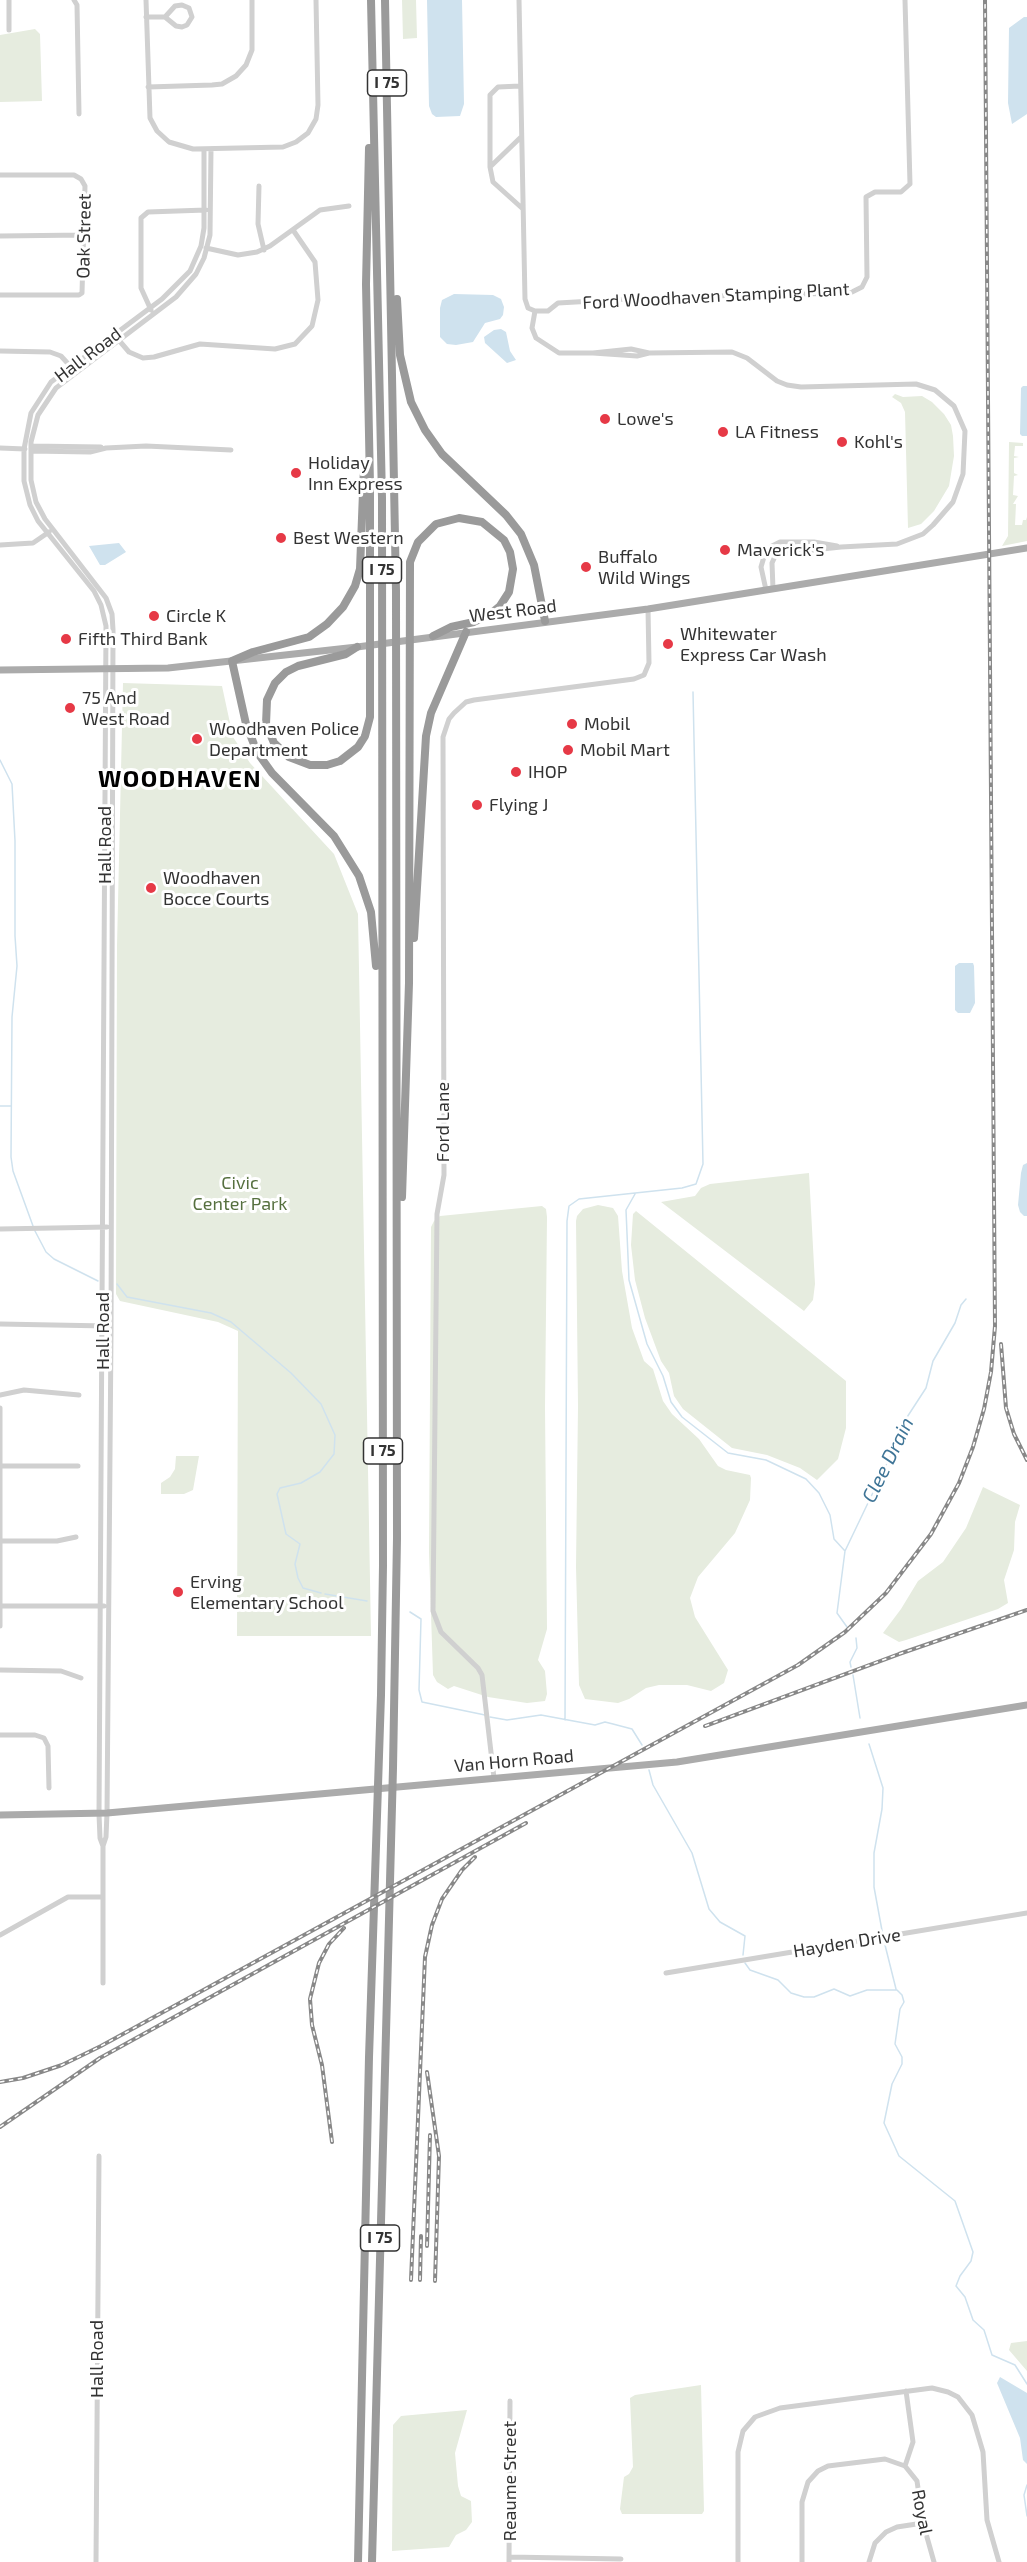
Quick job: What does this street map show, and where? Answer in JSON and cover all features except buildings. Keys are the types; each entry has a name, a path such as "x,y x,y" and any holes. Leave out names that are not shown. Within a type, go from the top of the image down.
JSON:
{"highway":[{"name":"I 75","path":"358,2562 380,1769 383,1565 382,498 371,0"},
{"name":"I 75","path":"372,2562 397,1538 396,580 385,0"},
{"path":"361,646 346,654 298,666 281,676 271,690 266,708 268,729 274,743 289,757 310,765 335,763 358,747 368,727 371,633 367,425 368,172 373,120"},
{"path":"390,231 395,252 400,355 411,402 425,430 442,454 506,515 521,534 534,565 545,621"},
{"path":"367,425 362,557 348,600 333,619 309,637 253,652 232,661 246,724 257,752 272,773 334,836 359,876 371,912 377,1005 381,1020"},
{"path":"397,1227 401,1217 402,1200 409,983 410,562 423,534 436,524 459,518 482,522 504,540 510,552 513,569 509,592 500,606 489,615 474,622 451,627 434,636"},
{"path":"409,983 412,973 426,736 432,713 466,632"}],"main road":[{"name":"West Road","path":"0,670 168,668 361,646 648,609 1027,548"},
{"name":"Van Horn Road","path":"0,1815 103,1813 703,1758 1027,1705"}],"street":[{"path":"9,0 9,30"},
{"path":"75,0 79,114"},
{"path":"146,0 147,87 150,118 162,137 181,148 207,149 283,147 296,142 310,130 318,105 316,0"},
{"path":"147,87 212,86 236,76 246,65 252,50 252,0"},
{"path":"519,0 525,299 528,308 535,311 532,328 536,338 559,353 637,356 649,352 732,352 747,358 777,381 793,386 916,384 934,390 954,406 965,431 965,462 958,491 946,513 923,534 885,546 841,547 776,554 772,563 769,589"},
{"name":"Ford Woodhaven Stamping Plant","path":"535,311 548,311 558,303 664,297 850,292 862,287 867,277 867,197 875,192 901,192 910,184 904,0"},
{"path":"146,17 165,16 175,6 182,5 189,8 192,17 187,26 182,27 176,26 165,16"},
{"path":"520,86 498,87 490,95 490,167 493,182 523,209"},
{"path":"490,167 520,138"},
{"name":"Hall Road","path":"103,1983 103,1846 106,1837 103,1813 100,1646 105,798 106,704 112,619 106,598 92,584 51,531 34,514 27,497 29,448 34,425 42,405 73,369 152,311 190,271 204,247 211,210 207,149"},
{"name":"Hall Road","path":"204,247 207,149"},
{"name":"Oak Street","path":"0,175 74,175 81,179 85,186 82,293 78,295 0,295"},
{"path":"259,186 258,224 264,250"},
{"path":"204,247 238,255 264,250 320,210 349,206"},
{"path":"152,311 141,288 142,216 148,212 211,210"},
{"name":"Hall Road","path":"116,337 129,352 143,358 200,344 282,349 300,340 312,326 317,310 315,267 312,256 293,230"},
{"path":"0,236 84,235"},
{"path":"0,351 50,352 62,356 73,369"},
{"path":"0,448 90,452 106,448 146,446 231,450"},
{"path":"0,545 33,543 51,531"},
{"path":"769,589 761,567 766,550 771,546 780,542 814,542 841,547"},
{"name":"Hall Road","path":"92,584 106,620 114,704 109,1646 103,1813"},
{"name":"Ford Lane","path":"494,1778 482,1675 478,1668 441,1632 434,1611 437,1214 444,1176 443,737 449,719 466,702 634,679 644,675 649,663 648,609"},
{"path":"106,620 112,619"},
{"path":"106,704 114,704"},
{"path":"106,729 114,729"},
{"path":"105,798 113,799"},
{"path":"105,909 113,909"},
{"path":"105,1008 113,1008"},
{"path":"0,1229 112,1227"},
{"path":"0,1324 111,1326"},
{"path":"0,1395 24,1390 79,1395"},
{"path":"0,1408 0,1626"},
{"path":"1,1466 78,1466"},
{"path":"102,1499 110,1499"},
{"path":"1,1541 57,1541 76,1537"},
{"path":"0,1606 109,1606"},
{"path":"100,1646 109,1646"},
{"path":"0,1670 61,1671 81,1678"},
{"path":"0,1735 39,1735 46,1740 49,1788"},
{"path":"0,1935 68,1897 102,1897"},
{"name":"Hayden Drive","path":"666,1973 1027,1913"},
{"name":"Hall Road","path":"96,2562 99,2156"},
{"path":"738,2562 738,2452 741,2437 755,2417 770,2410 785,2407 928,2388 943,2390 957,2397 969,2410 983,2452 985,2511 999,2562"},
{"path":"802,2562 802,2502 806,2486 814,2475 828,2466 876,2459 891,2460 904,2466 913,2442 906,2391"},
{"name":"Reaume Street","path":"509,2560 510,2401"},
{"name":"Royal","path":"904,2466 911,2472 918,2486 922,2523 934,2562"},
{"path":"869,2562 875,2543 886,2532 897,2526 922,2523"},
{"path":"509,2560 621,2559"}],"green space":[{"path":"402,0 416,0 417,38 403,39"},
{"path":"35,29 40,34 42,101 0,102 0,35"},
{"path":"895,394 903,397 922,396 932,402 951,425 953,436 954,456 949,486 934,511 921,524 908,528 905,412 901,403 892,397"},
{"path":"1009,442 1023,443 1023,446 1015,446 1014,456 1019,457 1014,458 1014,473 1018,475 1014,476 1013,495 1018,496 1013,504 1016,504 1015,525 1022,525 1023,520 1027,517 1027,541 1002,546 1008,536"},
{"name":"Civic Center Park","path":"123,683 222,686 233,737 250,763 334,854 358,914 371,1636 237,1636 238,1331 218,1322 120,1301 116,1294 117,946"},
{"path":"809,1173 815,1284 813,1300 804,1311 661,1202 695,1196 701,1188 710,1184"},
{"path":"598,1205 613,1208 618,1216 622,1271 632,1328 644,1361 653,1369 663,1401 672,1414 699,1439 718,1466 750,1475 751,1478 750,1500 735,1533 698,1577 690,1598 695,1617 728,1670 724,1683 711,1691 687,1685 659,1685 646,1688 618,1703 585,1699 579,1685 576,1567 578,1406 576,1221 583,1209"},
{"path":"542,1206 546,1209 547,1217 545,1407 547,1629 538,1660 545,1671 547,1694 545,1701 527,1703 488,1697 454,1686 448,1689 437,1682 433,1675 429,1552 431,1227 440,1216"},
{"path":"636,1211 846,1381 846,1428 838,1459 817,1480 800,1468 767,1455 732,1448 683,1409 674,1396 669,1373 661,1361 645,1318 635,1280 631,1245 633,1214"},
{"path":"176,1456 199,1456 193,1490 184,1494 161,1494 161,1483 170,1477 175,1469"},
{"path":"983,1487 1020,1505 1015,1522 1014,1550 1004,1580 1008,1603 998,1609 899,1642 883,1633 918,1581 943,1562 966,1528"},
{"path":"1027,2341 1027,2371 1009,2350 1011,2343"},
{"path":"701,2385 704,2511 702,2514 622,2514 620,2509 624,2477 633,2467 630,2398 635,2395"},
{"path":"467,2410 455,2453 458,2486 461,2496 471,2501 472,2522 466,2530 456,2535 449,2547 392,2551 393,2425 401,2416"}],"water":[{"path":"427,0 462,0 464,104 460,116 436,117 429,106"},
{"path":"1027,17 1027,114 1012,124 1008,103 1009,28"},
{"path":"454,294 493,295 501,299 504,307 503,315 500,319 485,323 473,342 447,344 440,337 440,308 442,300"},
{"path":"501,329 506,332 510,351 516,360 507,363 485,343 484,337 494,330"},
{"path":"1027,386 1027,436 1020,434 1021,388"},
{"path":"119,543 126,552 105,565 100,565 89,546"},
{"path":"959,963 973,963 974,966 975,1003 970,1013 958,1013 955,1010 955,966"},
{"path":"1027,1163 1027,1216 1024,1216 1018,1205 1021,1173 1023,1165"},
{"path":"1000,2377 1027,2393 1027,2464 1023,2460 1020,2438 997,2383"}],"waterway":[{"path":"565,1720 567,1221 569,1206 579,1199 682,1188 696,1184 703,1164 693,692"},
{"path":"0,760 12,784 15,841 17,966 12,1017 11,1157 13,1171 33,1226"},
{"path":"0,1106 11,1106"},
{"path":"635,1194 626,1210 629,1280 647,1344 663,1376 671,1402 682,1417 728,1453 766,1460 806,1479 819,1493 830,1515 834,1539 845,1551"},
{"path":"35,1231 46,1252 54,1259 98,1281"},
{"path":"117,1284 127,1297 211,1313 231,1322 291,1373 321,1404 335,1435 334,1454 320,1472 301,1483 280,1488 277,1494 286,1534 300,1544 295,1564 298,1578 303,1588 321,1593"},
{"name":"Clee Drain","path":"847,1627 837,1613 845,1551 890,1457 900,1428 926,1388 933,1361 966,1299"},
{"path":"325,1594 367,1601"},
{"path":"410,1612 421,1619 419,1690 422,1702 485,1715"},
{"name":"Clee Drain","path":"851,1667 850,1662 857,1648 856,1638"},
{"name":"Clee Drain","path":"853,1675 860,1718"},
{"path":"490,1717 507,1720 541,1715 595,1725 605,1722 632,1729 642,1745"},
{"name":"Clee Drain","path":"869,1744 883,1788 882,1809 874,1853 874,1887 883,1936"},
{"path":"649,1770 653,1785 692,1853 709,1909 720,1922 745,1936 743,1955"},
{"name":"Clee Drain","path":"884,1941 896,1989"},
{"path":"745,1963 750,1970 778,1980 791,1993 804,1997 814,1997 834,1989 850,1996 867,1990 897,1990 902,1995 904,2002 900,2009 895,2044 902,2057 902,2064 892,2084 884,2123 899,2156 955,2201 973,2252 971,2261 956,2286 965,2297 973,2320 984,2330 992,2355 1015,2365 1027,2384"},
{"path":"1027,2485 1024,2495 1027,2516"}],"railway":[{"path":"0,2082 23,2078 62,2065 101,2046 798,1665 845,1632 886,1593 931,1534 959,1483 984,1409 991,1372 995,1326 985,0"},
{"path":"1001,1344 1006,1408 1014,1434 1027,1460"},
{"path":"705,1726 899,1654 1027,1610"},
{"path":"0,2127 100,2058 526,1823"},
{"path":"411,2280 425,1957 432,1925 442,1899 462,1870 475,1857"},
{"path":"332,2142 322,2065 312,2025 310,1999 319,1963 329,1944 344,1928"},
{"path":"427,2072 439,2156 435,2281"},
{"path":"427,2246 430,2135"},
{"path":"420,2280 421,2236"}],"place":[{"name":"Lowe's","path":"605,419"},
{"name":"LA Fitness","path":"723,432"},
{"name":"Kohl's","path":"842,442"},
{"name":"Holiday Inn Express","path":"296,473"},
{"name":"Best Western","path":"281,538"},
{"name":"Maverick's","path":"725,550"},
{"name":"Buffalo Wild Wings","path":"586,567"},
{"name":"Circle K","path":"154,616"},
{"name":"Fifth Third Bank","path":"66,639"},
{"name":"Whitewater Express Car Wash","path":"668,644"},
{"name":"75 And West Road","path":"70,708"},
{"name":"Mobil","path":"572,724"},
{"name":"Woodhaven Police Department","path":"197,739"},
{"name":"Mobil Mart","path":"568,750"},
{"name":"IHOP","path":"516,772"},
{"name":"Flying J","path":"477,805"},
{"name":"Woodhaven Bocce Courts","path":"151,888"},
{"name":"Erving Elementary School","path":"178,1592"}],"district":[{"name":"WOODHAVEN","path":"180,779"}]}
